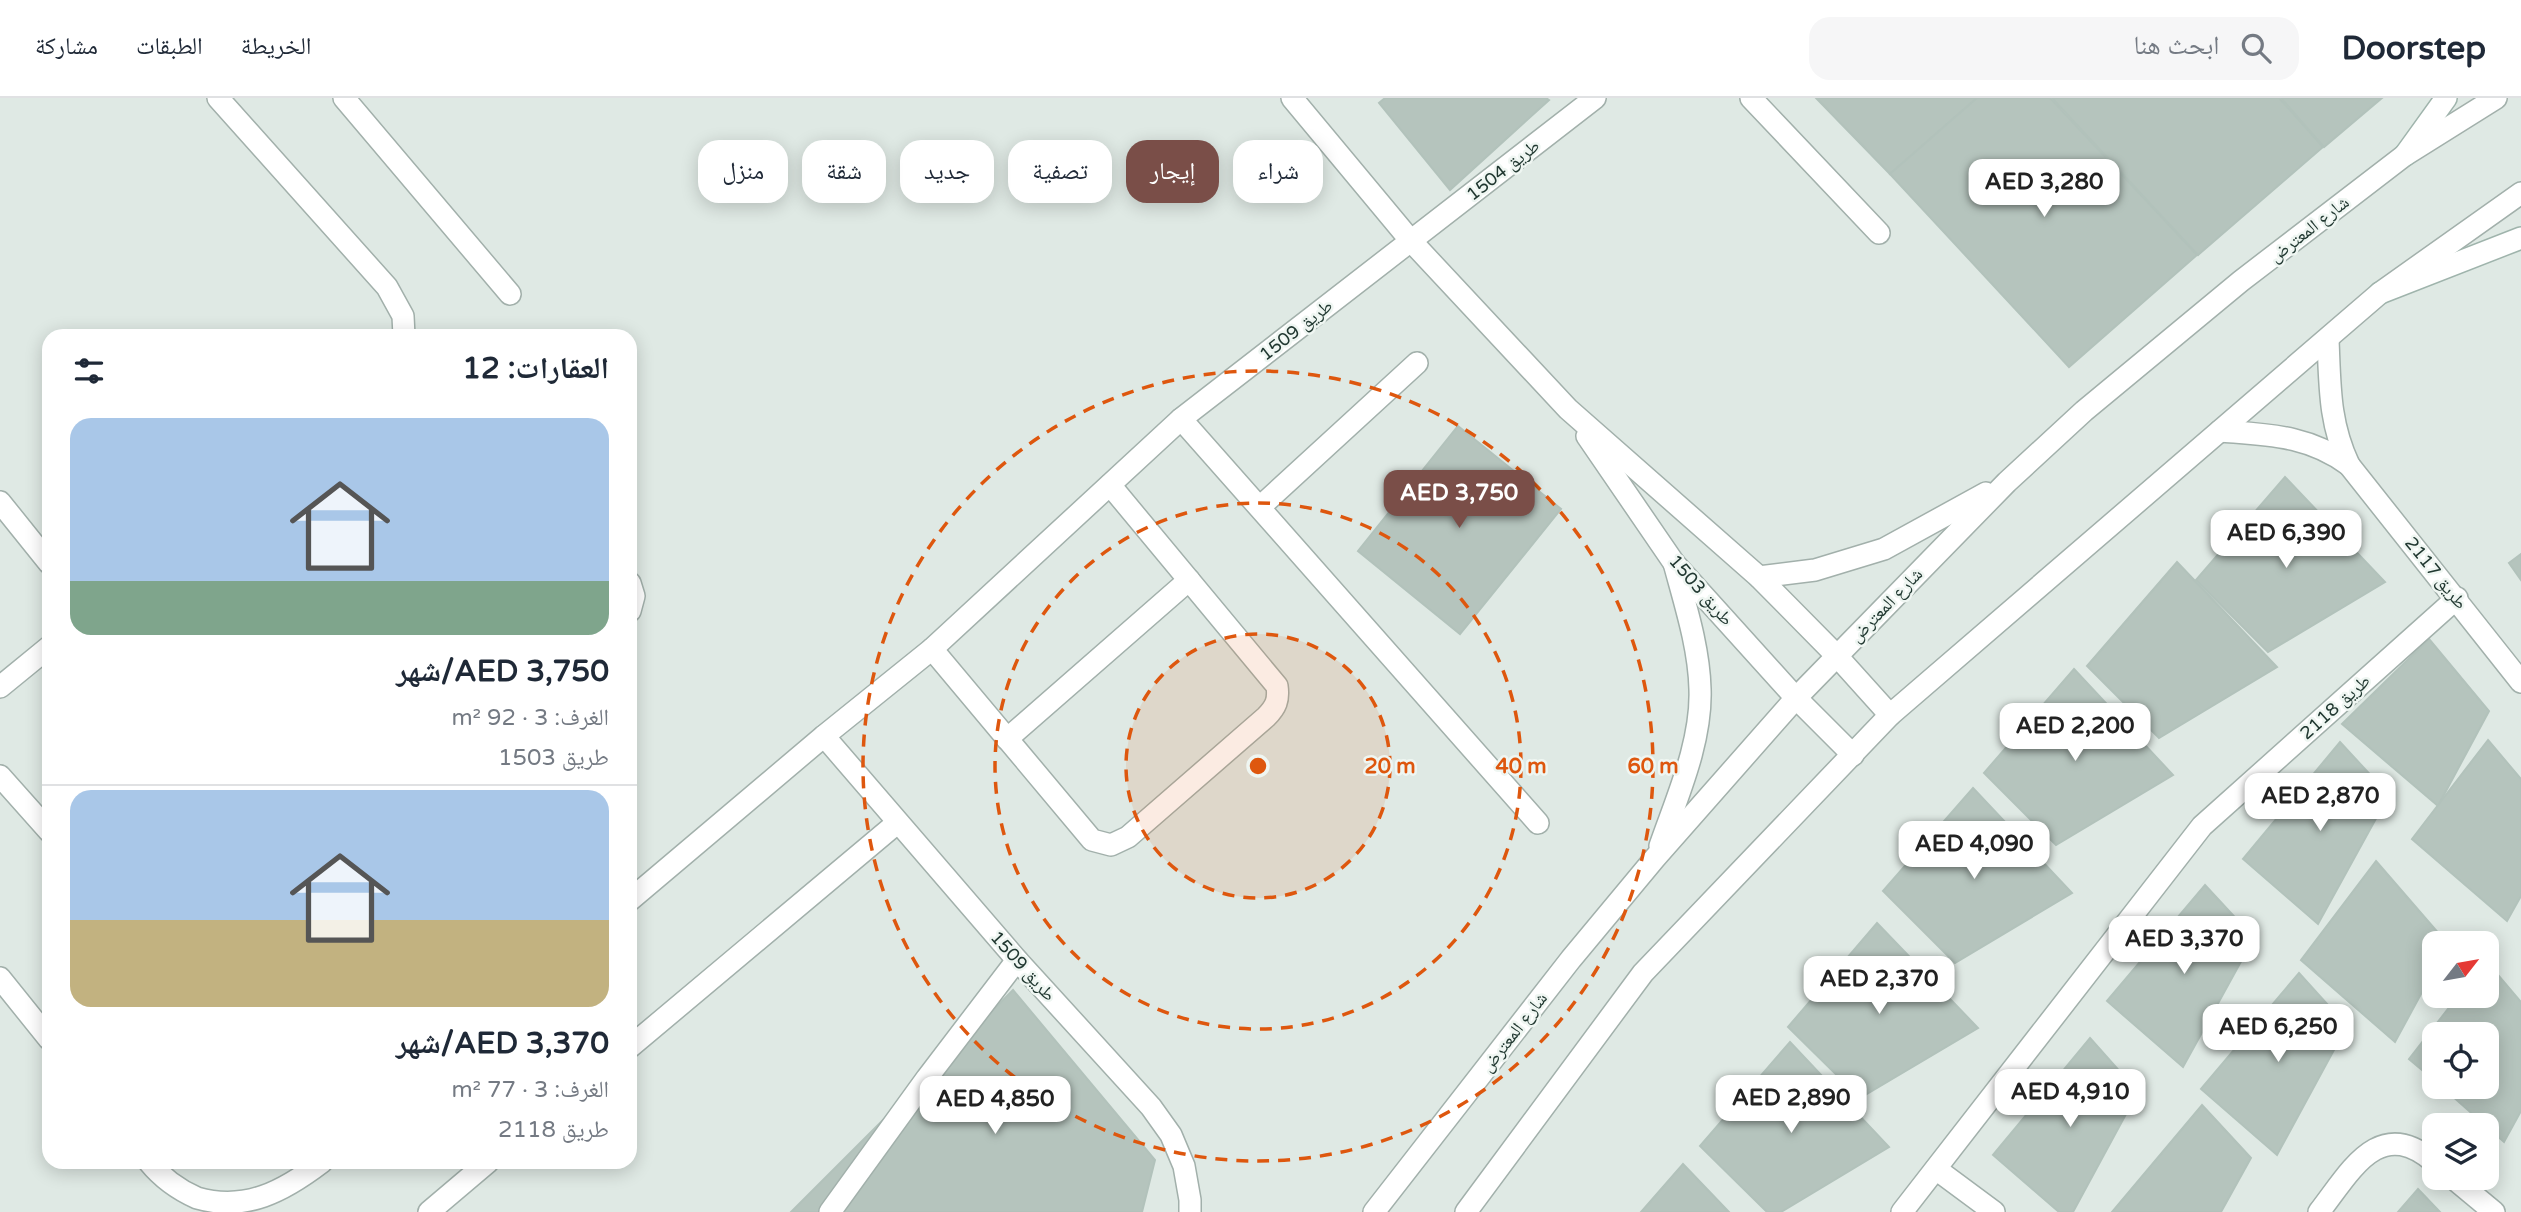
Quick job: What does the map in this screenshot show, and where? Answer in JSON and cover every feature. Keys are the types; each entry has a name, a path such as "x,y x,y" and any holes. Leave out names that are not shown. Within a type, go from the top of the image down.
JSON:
{"street":[{"path":"218,98 387,287 403,316 404,329"},
{"path":"344,98 510,295"},
{"name":"طريق 1503","path":"1292,98 1411,241 1568,409 1759,577 1836,655 1890,715"},
{"name":"طريق 1504","path":"1411,241 1595,98"},
{"path":"1751,98 1879,233"},
{"path":"2405,155 2446,98"},
{"name":"شارع المعترض","path":"1374,1212 1571,959 1656,858 1836,655 2007,482 2084,411 2230,290 2405,155 2496,98"},
{"path":"1466,1212 1643,973 1890,715 2381,293 2521,193"},
{"path":"2381,293 2521,238"},
{"name":"طريق 1509","path":"637,887 932,649 1181,419 1411,241"},
{"name":"طريق 2117","path":"2328,340 2333,417 2336,434 2349,465"},
{"path":"1259,507 1417,363"},
{"name":"طريق 1503","path":"1568,409 1674,562 1797,698 1853,755"},
{"path":"1181,419 1538,823"},
{"name":"طريق 2117","path":"2220,431 2300,440 2334,454 2349,465 2521,682"},
{"path":"1759,577 1815,570 1884,549 2007,482"},
{"path":"932,649 1092,840 1111,845 1128,837 1274,709 1279,698 1277,686 1270,676 1110,485"},
{"path":"0,502 42,554"},
{"path":"1656,858 1693,741 1700,704 1692,635 1674,562"},
{"path":"1007,739 1189,580"},
{"name":"طريق 2118","path":"1902,1212 2203,826 2456,598"},
{"path":"0,687 42,653"},
{"name":"طريق 1509","path":"824,736 1017,960 1150,1107 1171,1135 1184,1166 1190,1212"},
{"path":"0,776 42,823"},
{"path":"637,1041 897,823"},
{"path":"830,1212 1017,960"},
{"path":"0,978 42,1030"},
{"path":"2319,1212 2353,1169 2376,1147 2393,1143 2409,1146 2422,1154"},
{"path":"155,1169 184,1192 216,1209 252,1203 280,1192 312,1169"},
{"path":"429,1212 480,1169"},
{"path":"1936,1169 1994,1212"},
{"path":"2467,1190 2494,1212"}],"building":[{"path":"1385,98 1549,100 1450,190 1379,103"},
{"path":"1816,98 1977,98 1890,174"},
{"path":"1977,98 2050,98 2197,255 2069,367 1890,174"},
{"path":"2052,98 2279,98 2323,147 2198,255"},
{"path":"2281,98 2382,98 2324,147"},
{"path":"1458,426 1561,509 1460,634 1358,551"},
{"path":"2285,477 2385,582 2268,652 2196,580"},
{"path":"2521,554 2521,580 2509,563"},
{"path":"2177,562 2277,667 2159,738 2087,666"},
{"path":"2429,639 2489,711 2438,806 2342,724"},
{"path":"2074,669 2173,775 2056,845 1984,773"},
{"path":"2488,740 2521,779 2521,896 2507,921 2412,839"},
{"path":"2340,742 2389,795 2318,924 2243,859"},
{"path":"1973,788 2072,893 1955,963 1883,891"},
{"path":"2376,861 2437,931 2422,931 2422,992 2395,1042 2301,960"},
{"path":"2205,885 2254,938 2183,1067 2107,1001"},
{"path":"1877,923 1978,1028 1860,1098 1788,1027"},
{"path":"2299,973 2347,1026 2277,1155 2201,1089"},
{"path":"2499,976 2521,1002 2521,1111 2504,1142 2499,1138 2499,1113 2471,1113 2456,1099 2499,1099 2499,1022 2438,1022 2449,1008 2499,1008"},
{"path":"1013,990 1155,1160 1142,1212 791,1212"},
{"path":"2090,1038 2138,1092 2073,1212 2059,1212 1993,1155"},
{"path":"1790,1042 1889,1147 1781,1212 1767,1212 1700,1146"},
{"path":"2422,1042 2422,1070 2409,1059"},
{"path":"2202,1105 2251,1158 2221,1212 2112,1212"},
{"path":"1683,1164 1729,1212 1641,1212"},
{"path":"2418,1189 2440,1212 2398,1212"}]}
